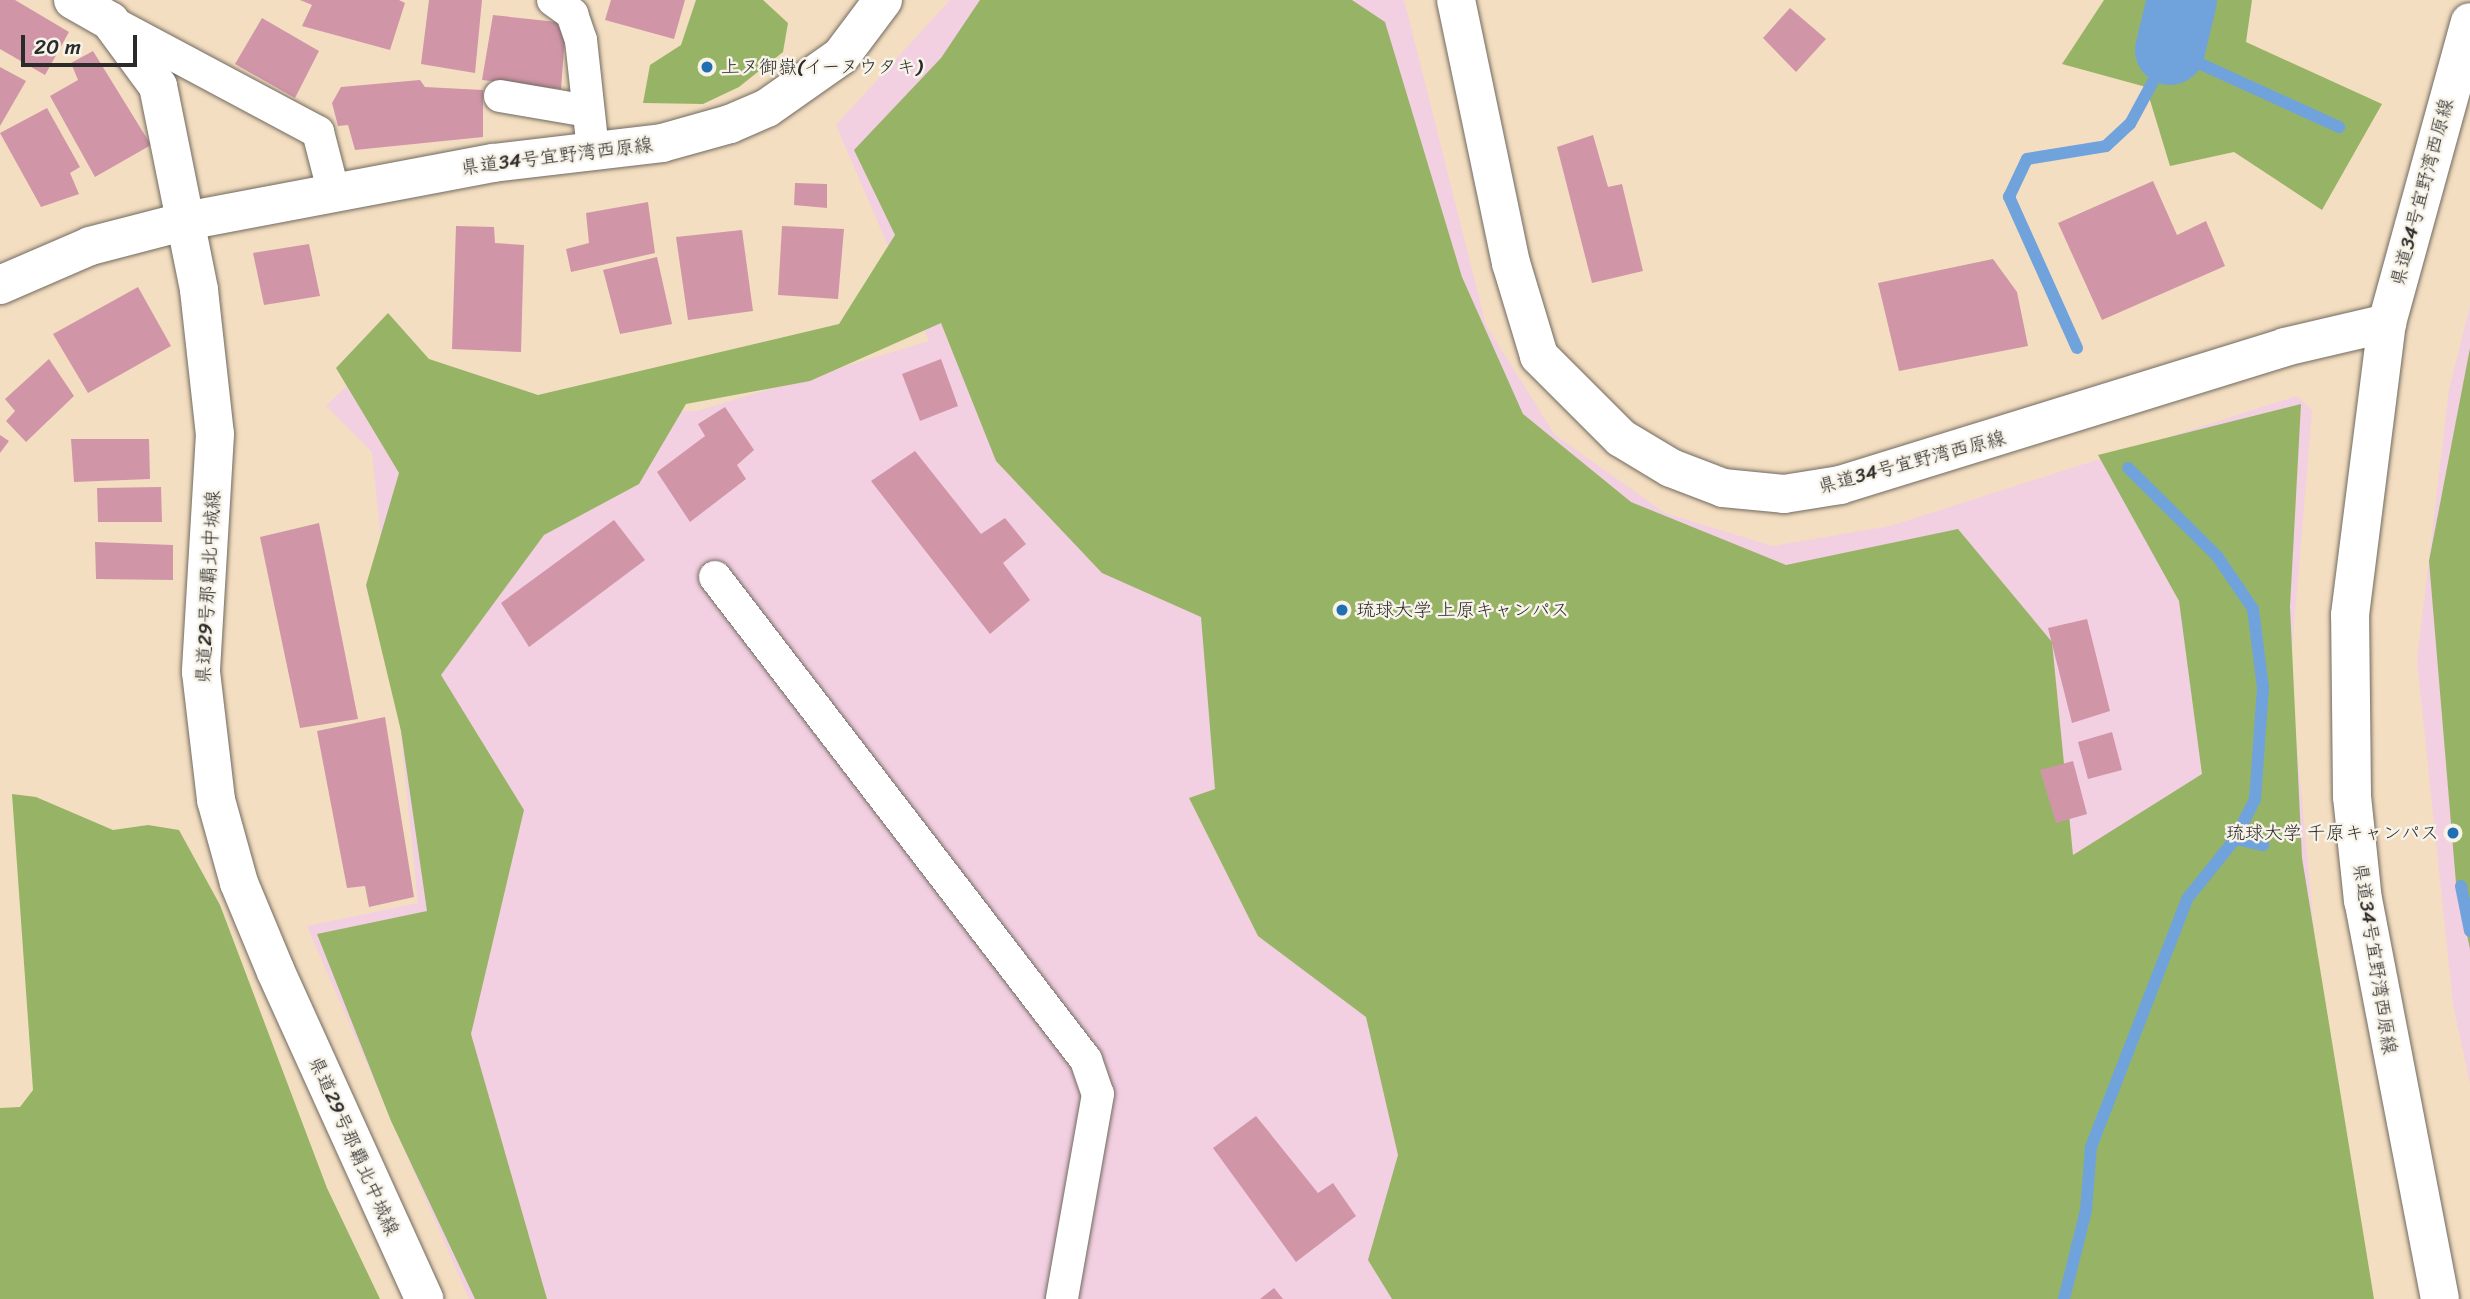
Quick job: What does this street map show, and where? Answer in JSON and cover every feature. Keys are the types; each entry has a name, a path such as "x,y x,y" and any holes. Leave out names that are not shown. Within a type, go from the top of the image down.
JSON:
{"main road":[{"name":"県道29号那覇北中城線","path":"73,0 110,21 158,86 186,221 215,433 201,673 216,800 239,883 424,1299"},
{"name":"県道34号宜野湾西原線","path":"0,285 90,246 186,221 334,190 662,143 767,108 841,56 883,0"},
{"name":"県道34号宜野湾西原線","path":"1456,0 1511,263 1539,356 1621,438 1671,468 1723,488 1784,494 1840,485 2285,347 2387,323"},
{"name":"県道34号宜野湾西原線","path":"2440,1299 2371,942 2352,797 2350,615 2387,323 2470,22"}],"street":[{"path":"553,0 572,14 581,40 593,151"},
{"path":"110,21 318,132 334,190"},
{"path":"500,96 588,111"},
{"path":"715,577 1086,1060 1098,1094 1062,1299"}],"shaded area":[{"name":"琉球大学 上原キャンパス","path":"950,0 1404,0 1486,325 1555,435 1665,513 1772,546 1890,526 2297,396 2312,410 2290,673 2330,1099 2369,1299 469,1299 307,926 418,903 372,452 326,406 395,339 502,411 697,411 929,341 836,125"},
{"name":"琉球大学 千原キャンパス","path":"2470,306 2470,1084 2453,1004 2417,661 2449,389"}],"green space":[{"path":"696,0 763,0 788,23 783,52 739,87 703,104 643,103 650,65 681,45"},
{"name":"琉球大学 上原キャンパス","path":"980,0 1352,0 1385,22 1462,277 1523,414 1631,502 1786,565 1958,529 2052,642 2073,855 2202,774 2179,601 2098,455 2301,404 2290,607 2302,858 2374,1299 1392,1299 1368,1260 1398,1155 1366,1017 1258,936 1189,798 1215,789 1201,617 1102,573 996,461 941,323 810,381 686,404 639,484 544,535 441,675 524,810 471,1034 547,1299 475,1299 391,1121 317,934 427,911 401,731 366,585 399,473 336,368 388,313 429,359 538,395 839,324 895,235 854,150 941,58"},
{"path":"2104,0 2252,0 2246,42 2382,104 2322,210 2234,152 2170,166 2146,87 2062,64"},
{"path":"2470,348 2470,949 2456,883 2429,561"},
{"path":"12,794 36,797 113,830 148,825 179,830 220,905 327,1188 380,1299 0,1299 0,1108 20,1107 33,1090"}],"building":[{"path":"0,0 15,0 69,32 45,75 0,49"},
{"path":"300,0 399,0 405,3 390,50 302,26 312,5"},
{"path":"429,0 482,0 475,73 421,64"},
{"path":"611,0 685,0 674,39 605,20"},
{"path":"1790,8 1826,39 1796,72 1763,38"},
{"path":"493,15 566,23 561,89 482,80"},
{"path":"262,18 319,51 295,98 235,64"},
{"path":"93,51 151,145 95,177 50,96 78,80 71,63"},
{"path":"0,67 26,81 0,126"},
{"path":"420,80 425,87 483,90 483,137 355,150 348,125 338,126 332,103 341,87"},
{"path":"47,108 80,167 70,173 79,194 41,207 0,133"},
{"path":"1593,135 1608,187 1622,184 1643,271 1592,283 1557,147"},
{"path":"2153,181 2177,235 2206,221 2225,266 2102,320 2058,223"},
{"path":"795,183 827,184 827,208 794,205"},
{"path":"648,202 655,253 571,272 566,249 589,243 586,213"},
{"path":"456,226 494,227 495,243 524,245 521,352 452,349"},
{"path":"782,226 844,229 838,299 778,295"},
{"path":"742,230 753,311 688,320 676,237"},
{"path":"309,244 320,296 264,305 253,253"},
{"path":"657,257 672,324 620,334 603,270"},
{"path":"1993,259 2017,292 2028,346 1899,371 1878,283"},
{"path":"138,287 171,346 88,393 53,334"},
{"path":"49,359 74,396 26,442 6,421 15,411 5,399"},
{"path":"941,359 958,406 920,421 902,374"},
{"path":"725,407 754,450 737,465 746,479 690,522 657,472 705,436 698,424"},
{"path":"0,435 9,441 0,453"},
{"path":"71,439 149,439 150,479 74,482"},
{"path":"915,451 981,534 1005,518 1026,544 1003,563 1030,600 990,634 871,481"},
{"path":"161,487 162,522 98,522 97,488"},
{"path":"614,520 645,560 529,647 501,603"},
{"path":"319,523 358,719 300,728 260,537"},
{"path":"95,542 173,545 173,580 96,579"},
{"path":"2087,619 2110,711 2072,723 2048,628"},
{"path":"385,717 414,897 369,907 365,886 347,888 317,731"},
{"path":"2112,732 2122,770 2088,779 2078,742"},
{"path":"2073,761 2087,814 2056,823 2040,770"},
{"path":"1256,1116 1318,1193 1333,1183 1356,1216 1296,1262 1213,1148"},
{"path":"1274,1288 1283,1299 1260,1299"}],"waterway":[{"path":"2170,50 2182,0"},
{"path":"2077,348 2009,197 2027,159 2106,146 2130,124 2170,50 2339,127"},
{"path":"2064,1299 2086,1210 2091,1147 2187,899 2235,839 2255,799 2263,688 2253,609 2217,556 2128,468"},
{"path":"2235,839 2263,845"},
{"path":"2461,886 2470,931"}],"place":[{"name":"上ヌ御嶽(イーヌウタキ)","path":"707,67"},
{"name":"琉球大学 上原キャンパス","path":"1342,610"},
{"name":"琉球大学 千原キャンパス","path":"2453,833"}]}
